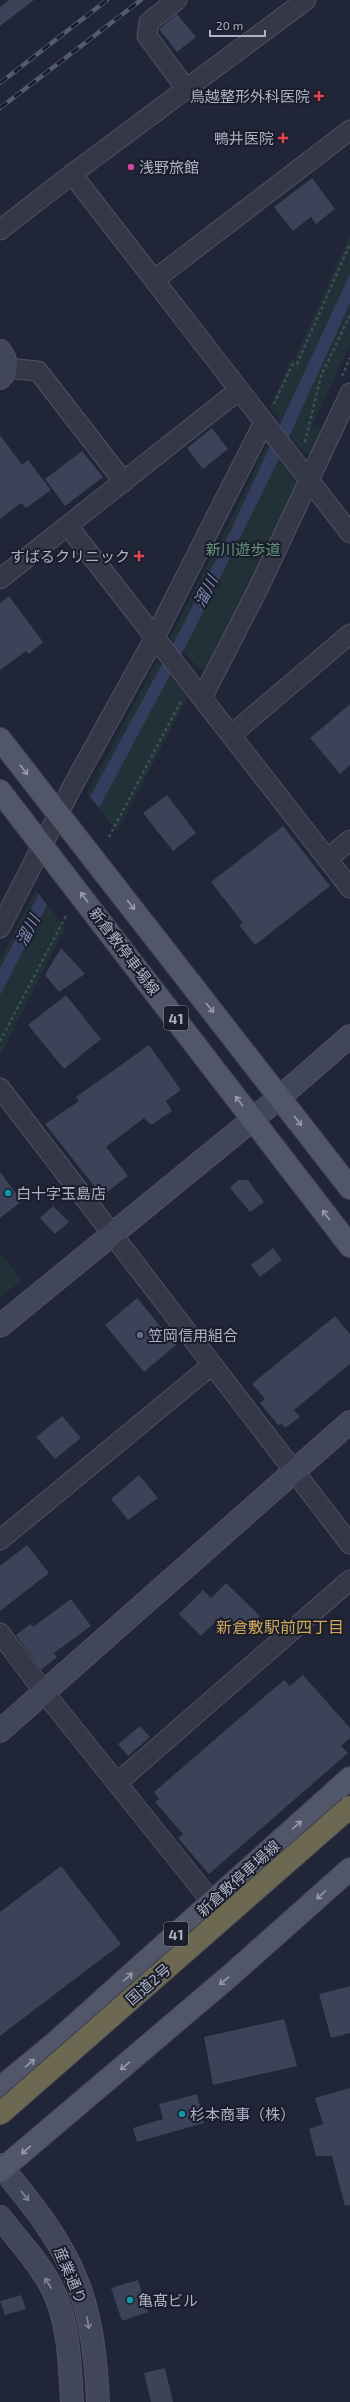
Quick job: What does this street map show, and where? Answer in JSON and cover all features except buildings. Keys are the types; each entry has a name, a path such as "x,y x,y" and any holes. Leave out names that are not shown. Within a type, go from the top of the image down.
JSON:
{"highway":[{"name":"国道2号","path":"0,2114 350,1807"}],"main road":[{"name":"41","path":"0,739 350,1188"},
{"name":"新倉敷停車場線","path":"0,791 350,1246"},
{"name":"新倉敷停車場線","path":"0,2088 56,2042 350,1778"},
{"path":"1,2169 232,1974 350,1869"}],"street":[{"path":"177,0 149,22 147,36 187,90"},
{"path":"0,230 72,174 187,90 306,0"},
{"path":"154,280 350,130"},
{"path":"72,174 267,427 299,453 310,481 350,533"},
{"path":"2,366 38,372 124,482"},
{"path":"0,579 239,390"},
{"path":"202,698 310,481 350,393"},
{"path":"0,928 58,813 160,643 267,427"},
{"path":"68,526 350,888"},
{"path":"231,734 350,634"},
{"path":"328,859 350,840"},
{"path":"0,1326 280,1097 350,1036"},
{"path":"0,1088 350,1544"},
{"path":"0,1540 212,1365"},
{"path":"0,1730 293,1470 350,1422"},
{"path":"118,1782 350,1580"},
{"path":"0,1633 44,1692 118,1782 212,1902"},
{"name":"産業通り","path":"1,2169 51,2231 76,2279 86,2308 98,2402"},
{"name":"産業通り","path":"0,2217 50,2285 60,2312 67,2341 72,2402"}],"path":[{"path":"267,427 292,365 297,364 350,244"},
{"path":"299,453 322,376 350,315"},
{"path":"109,837 188,680"},
{"path":"0,1041 67,914"}],"green space":[{"path":"350,235 350,345 312,426 323,429 311,454 303,452 270,407 291,359 294,360"},
{"name":"新川遊歩道","path":"267,444 296,483 297,487 265,557 206,669 201,670 170,638 237,507"},
{"path":"157,661 188,697 117,832 87,793"},
{"path":"36,890 65,928 0,1056 0,959"},
{"path":"0,1252 22,1280 0,1298"}],"water":[{"name":"溜川","path":"350,274 350,303 279,459 193,632 99,808 90,797 181,629 231,530"},
{"name":"溜川","path":"39,894 47,905 0,995 0,968"}],"railway":[{"path":"0,83 107,0"},
{"path":"0,108 141,0"}],"place":[{"name":"鳥越整形外科医院","path":"319,96"},
{"name":"鴨井医院","path":"283,138"},
{"name":"浅野旅館","path":"131,167"},
{"name":"すばるクリニック","path":"139,556"},
{"name":"白十字玉島店","path":"8,1193"},
{"name":"笠岡信用組合","path":"140,1335"},
{"name":"杉本商事（株）","path":"182,2114"},
{"name":"亀髙ビル","path":"130,2300"}],"district":[{"name":"新倉敷駅前四丁目","path":"280,1626"}]}
